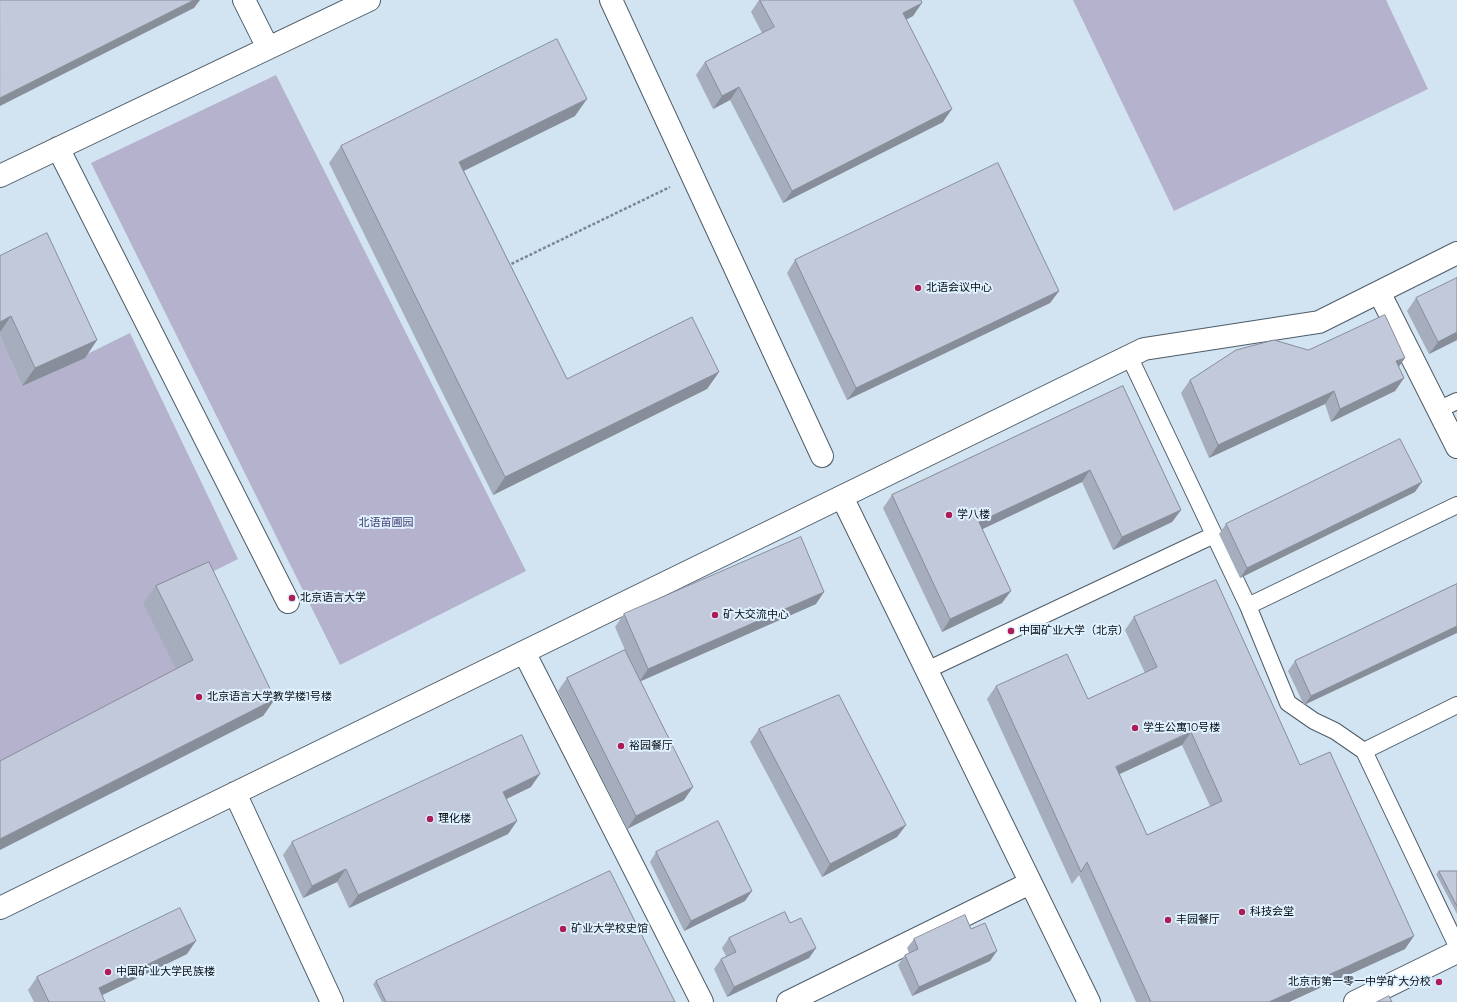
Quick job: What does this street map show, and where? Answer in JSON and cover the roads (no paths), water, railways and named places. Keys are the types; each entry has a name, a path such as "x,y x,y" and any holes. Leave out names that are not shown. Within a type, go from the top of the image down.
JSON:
{"street":[{"path":"244,0 268,48"},
{"path":"0,176 369,0"},
{"path":"611,0 822,456"},
{"path":"58,148 288,602"},
{"path":"0,908 1144,349 1319,322 1457,253"},
{"path":"1379,292 1448,405 1457,447"},
{"path":"842,496 1089,1002"},
{"path":"524,652 702,1002"},
{"path":"235,793 332,1002"},
{"path":"788,1002 1030,883"},
{"path":"1355,1002 1457,952"}],"lane":[{"path":"1129,356 1248,606 1288,703 1314,720 1335,731 1364,751 1457,946"},
{"path":"1248,606 1457,505"},
{"path":"927,670 1214,535"},
{"path":"1364,751 1457,705"}],"place":[{"name":"北语会议中心","path":"918,288"},
{"name":"学八楼","path":"949,515"},
{"name":"北京语言大学","path":"292,598"},
{"name":"矿大交流中心","path":"715,615"},
{"name":"中国矿业大学（北京）","path":"1011,631"},
{"name":"北京语言大学教学楼1号楼","path":"199,697"},
{"name":"学生公寓10号楼","path":"1135,728"},
{"name":"裕园餐厅","path":"621,746"},
{"name":"理化楼","path":"430,819"},
{"name":"科技会堂","path":"1242,912"},
{"name":"丰园餐厅","path":"1168,920"},
{"name":"矿业大学校史馆","path":"563,929"},
{"name":"中国矿业大学民族楼","path":"108,972"},
{"name":"北京市第一零一中学矿大分校","path":"1439,982"}],"park label":[{"name":"北语苗圃园","path":"386,523"}]}
